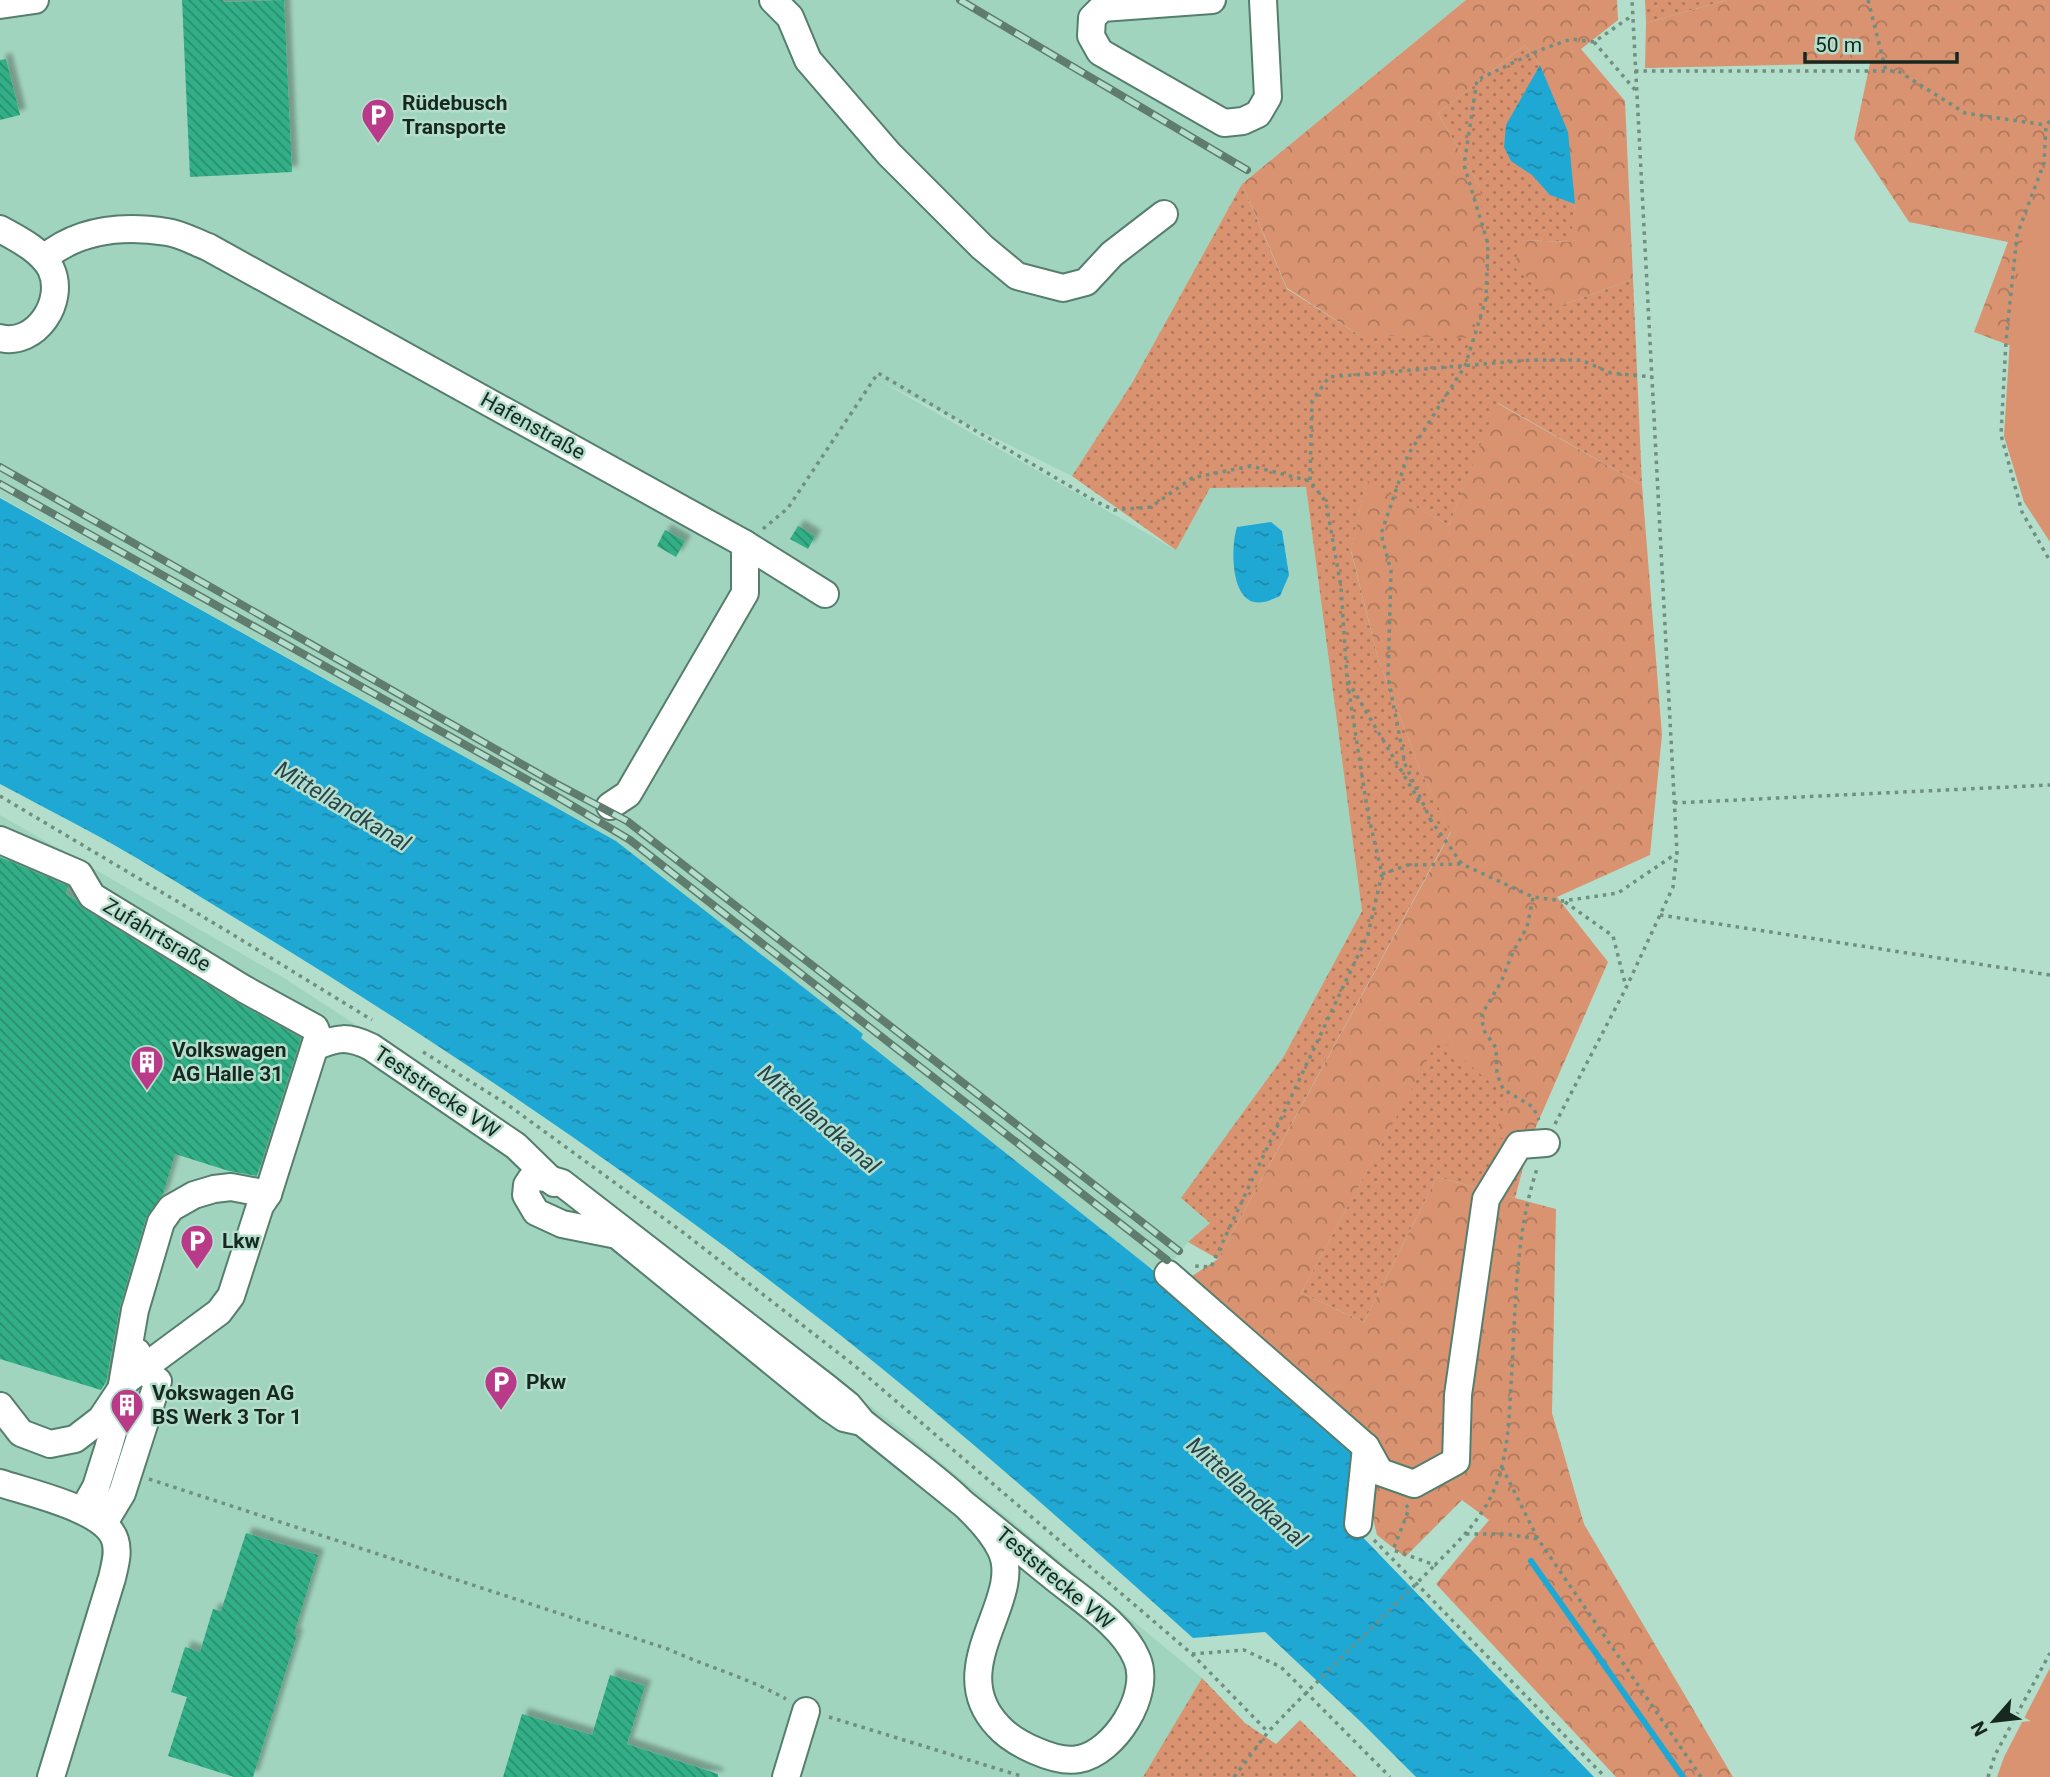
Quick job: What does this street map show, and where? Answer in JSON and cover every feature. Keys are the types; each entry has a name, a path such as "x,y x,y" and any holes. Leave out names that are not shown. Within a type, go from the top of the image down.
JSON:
{"street":[{"path":"0,5 36,0"},
{"path":"772,0 790,16 808,60 889,153 982,247 1017,276 1063,288 1086,282 1112,254 1164,214"},
{"path":"1212,0 1102,8 1092,18 1091,36 1100,52 1224,123 1243,121 1258,114 1268,97 1263,0"},
{"path":"0,229 44,258 55,281 55,296 48,316 36,329 22,337 0,338"},
{"name":"Hafenstraße","path":"44,258 74,238 95,232 119,230 169,232 208,247 745,544 825,593"},
{"path":"610,806 628,794 744,593 745,544"},
{"name":"Zufahrtsraße","path":"0,840 79,874 92,896 244,989 315,1028 318,1036 314,1047"},
{"name":"Teststrecke VW","path":"314,1047 334,1039 355,1040 370,1047 516,1146 547,1177"},
{"path":"0,1406 21,1433 50,1444 75,1439 101,1419 127,1380 219,1312 231,1296 260,1206 268,1195 314,1047"},
{"path":"1177,1270 1366,1447 1380,1472 1414,1484 1456,1461 1458,1395 1486,1199 1520,1145 1547,1140"},
{"name":"Teststrecke VW","path":"547,1177 538,1176 531,1179 527,1185 526,1195 536,1213 562,1224 617,1235 828,1407 844,1418 862,1422 969,1508 1002,1551 1006,1568 1004,1586 979,1666 978,1683 982,1699 996,1725 1022,1745 1062,1758 1078,1760 1096,1752 1112,1739 1124,1725 1135,1704 1140,1683 1139,1662 1124,1636 967,1506 956,1498 872,1431 862,1422 848,1405 562,1183 547,1177"},
{"path":"94,1516 96,1487 115,1425 135,1310 162,1222 171,1208 194,1195 231,1187 268,1195"},
{"path":"94,1516 122,1493 158,1381 141,1369 137,1340 162,1263"},
{"path":"1358,1524 1366,1447"},
{"path":"0,1483 94,1516 115,1540 115,1568 51,1777"},
{"path":"786,1777 806,1711"}],"path":[{"path":"1234,1777 1268,1732 1466,1534 1493,1491 1502,1467 1508,1430 1521,1235 1530,1190 1547,1140 1626,988 1673,887 1677,853 1632,0"},
{"path":"1868,0 1886,71"},
{"path":"1594,42 1633,15"},
{"path":"1431,821 1405,764 1388,677 1391,571 1381,534 1408,455 1465,366 1486,299 1488,244 1464,165 1477,80 1571,39 1594,42 1636,91"},
{"path":"1635,71 1898,71 1965,113 2048,123 2044,163 2017,235 2006,341 2001,435 2022,512 2050,561"},
{"path":"2044,163 2050,160"},
{"path":"1310,481 1312,401 1329,377 1531,360 1581,360 1611,373 1651,377"},
{"path":"745,544 788,508 877,373 1114,510 1151,506 1192,478 1251,466 1310,481 1326,502 1341,587 1347,679 1368,814 1382,874 1368,934 1211,1267 1177,1270"},
{"path":"1347,679 1431,821 1462,864"},
{"path":"1674,803 2050,785"},
{"path":"1382,874 1408,865 1462,864 1533,897 1563,901 1618,893 1677,853"},
{"path":"1533,897 1527,927 1501,982 1482,1014 1483,1029 1496,1048 1497,1073 1503,1089 1533,1107 1547,1140"},
{"path":"1563,901 1613,936 1626,988"},
{"path":"1660,915 2050,975"},
{"path":"1502,1467 1538,1539 1701,1777"},
{"path":"166,1485 668,1649 702,1665 764,1686 806,1711 1024,1777"},
{"path":"1409,1509 1393,1550 1435,1565"},
{"path":"1358,1524 1605,1777"},
{"path":"1466,1534 1505,1534 1538,1539"},
{"path":"1268,1732 1192,1654 1244,1650 1281,1667 1390,1777"},
{"path":"1988,1777 1995,1755 2050,1653"}],"shaded area":[{"path":"0,0 1466,0 1242,184 1132,383 1072,476 882,382 1176,550 1210,488 1306,487 1362,911 1284,1056 1182,1198 1210,1223 1188,1242 1161,1276 860,1038 863,1035 616,841 0,497"},
{"path":"0,815 284,978 347,1019 563,1173 897,1426 1202,1678 1143,1777 0,1777"}],"green space":[{"path":"1466,0 1617,0 1618,20 1581,49 1625,101 1633,279 1563,305 1514,267 1521,240 1570,242 1575,204 1550,195 1532,175 1511,161 1504,147 1506,125 1540,65 1525,45 1438,113 1480,187 1487,274 1469,338 1359,335 1287,288 1242,184"},
{"path":"1645,0 1727,0 1646,23"},
{"path":"1727,0 2050,0 2050,506 2035,355 1974,332 2008,242 1909,222 1854,139 1870,63 1645,68 1646,23"},
{"path":"1525,45 1540,65 1575,204 1571,242 1521,240 1563,305 1633,279 1642,485 1498,403 1449,525 1366,481 1351,551 1378,659 1421,772 1451,831 1218,1259 1188,1242 1210,1223 1181,1198 1284,1056 1362,911 1306,487 1210,488 1176,550 1072,476 1132,383 1242,184 1287,289 1359,335 1480,187 1438,113"},
{"path":"2050,196 2050,542 2024,502 2004,436 2010,338 2023,235"},
{"path":"1497,403 1642,485 1662,735 1650,855 1557,897 1608,962 1531,1138 1493,1138 1509,1099 1439,1038 1301,1293 1364,1322 1437,1177 1556,1209 1552,1413 1584,1524 1733,1777 1616,1777 1436,1584 1489,1520 1462,1500 1405,1557 1377,1535 1368,1499 1186,1280 1218,1259 1451,832 1421,772 1378,659 1351,550 1366,480 1449,525"},
{"path":"1439,1037 1510,1099 1531,1138 1515,1198 1437,1177 1364,1322 1301,1293"},
{"path":"2050,1668 2050,1777 1997,1777 2004,1757"},
{"path":"1202,1678 1245,1723 1276,1744 1300,1720 1357,1777 1143,1777"}],"water":[{"path":"1540,65 1568,132 1575,204 1550,195 1532,175 1511,161 1504,147 1506,125"},
{"name":"Mittellandkanal","path":"0,498 616,841 863,1034 861,1038 1193,1302 1358,1456 1351,1525 1594,1777 1416,1777 1265,1632 1193,1638 1016,1481 880,1367 696,1225 554,1124 263,935 140,860 0,784"},
{"path":"1271,522 1282,531 1289,575 1280,596 1264,602 1254,602 1246,598 1236,580 1233,557 1235,535 1237,527"}],"building":[{"path":"182,0 284,0 292,172 190,177"},
{"path":"6,59 20,115 0,120 0,60"},
{"path":"798,526 815,536 808,549 790,539"},
{"path":"665,530 685,541 676,557 657,546"},
{"name":"Volkswagen AG Halle 31","path":"0,857 68,886 66,894 84,909 236,1002 301,1038 257,1176 229,1171 175,1154 163,1194 146,1218 120,1306 106,1382 101,1390 0,1359"},
{"path":"246,1533 318,1555 294,1634 297,1635 253,1777 234,1777 168,1756 187,1697 171,1692 185,1647 200,1652 213,1609 221,1611"},
{"path":"610,1675 645,1686 627,1744 718,1774 718,1777 503,1777 522,1714 592,1735"}],"waterway":[{"path":"1531,1561 1683,1777"}],"railway":[{"path":"960,0 1247,170"},
{"path":"0,467 555,783 627,821 1179,1251"},
{"path":"0,484 630,840 1167,1260"}],"place":[{"name":"Rüdebusch Transporte","path":"378,145"},
{"name":"Volkswagen AG Halle 31","path":"147,1092"},
{"name":"Lkw","path":"197,1271"},
{"name":"Pkw","path":"501,1412"},
{"name":"Vokswagen AG BS Werk 3 Tor 1","path":"127,1435"}]}
